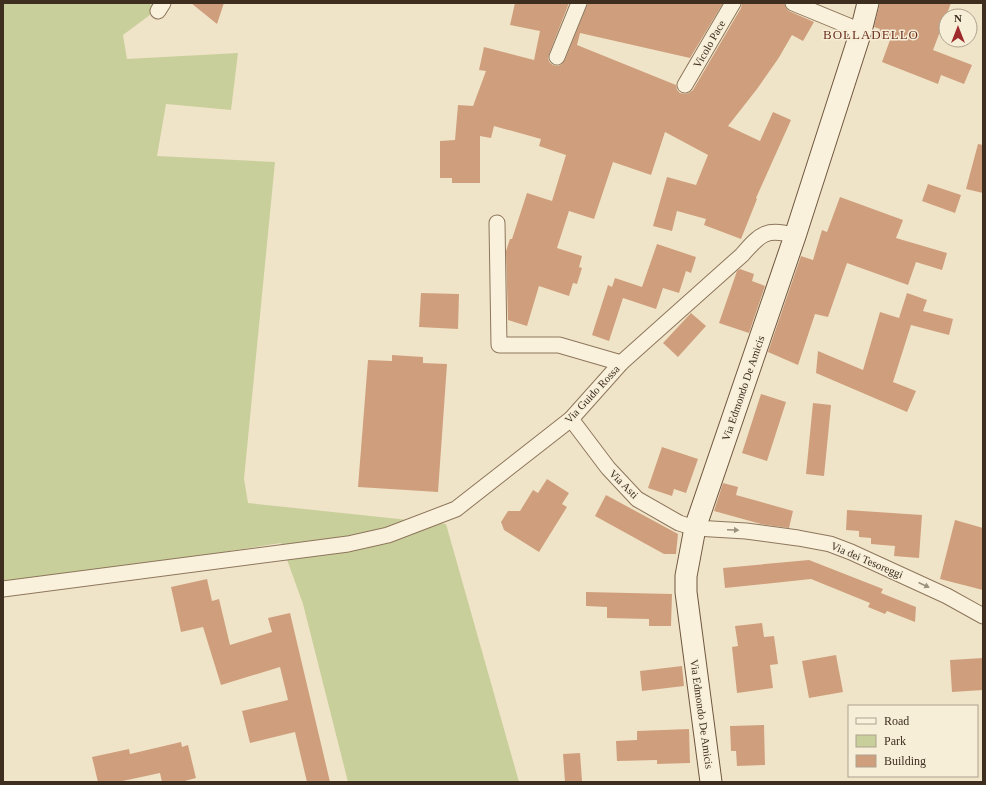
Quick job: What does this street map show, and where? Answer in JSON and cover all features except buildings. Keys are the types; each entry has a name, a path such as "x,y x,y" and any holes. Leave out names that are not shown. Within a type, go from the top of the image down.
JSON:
{"street":[{"path":"557,57 579,3"},
{"name":"Vicolo Pace","path":"685,85 733,3"},
{"path":"793,3 861,32"},
{"name":"Via Edmondo De Amicis","path":"711,782 686,592 686,576 694,528 795,236 861,32 868,3"},
{"path":"497,223 499,344 559,346 621,363"},
{"name":"Via Guido Rossa","path":"3,589 348,544 388,535 456,509 571,419 621,363 742,255 755,241 764,234 774,231 784,232 795,236"},
{"name":"Via Asti","path":"571,419 608,468 637,499 679,523 694,528"},
{"name":"Via dei Tesoreggi","path":"694,528 746,531 830,544 851,552 947,596 983,616"}],"green space":[{"path":"3,3 166,3 123,35 127,59 238,53 231,110 166,104 157,156 275,162 244,479 248,503 446,524 519,782 348,782 303,604 281,543 98,572 3,581"}],"district":[{"name":"BOLLADELLO","path":"871,34"}]}
